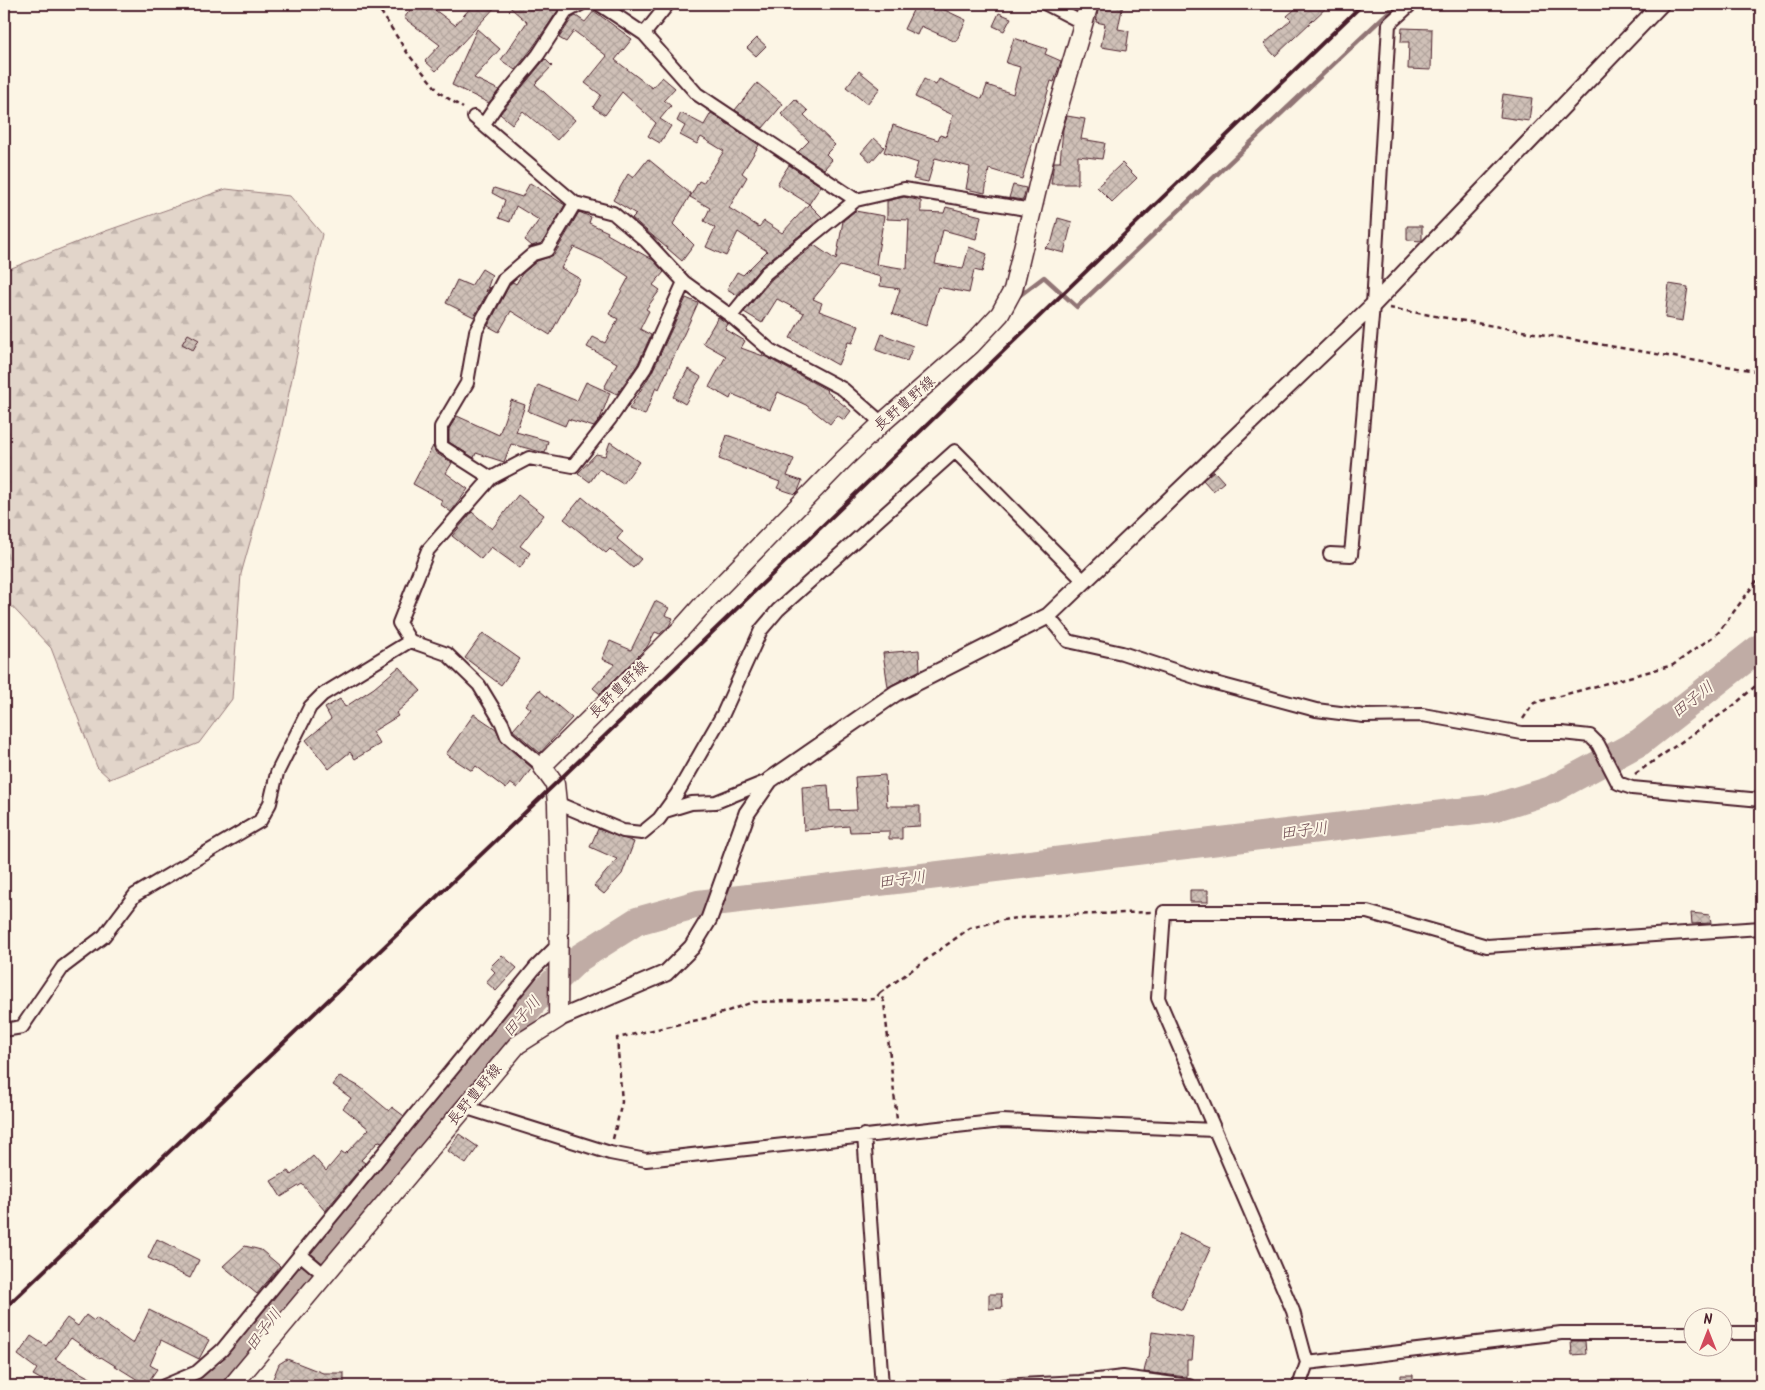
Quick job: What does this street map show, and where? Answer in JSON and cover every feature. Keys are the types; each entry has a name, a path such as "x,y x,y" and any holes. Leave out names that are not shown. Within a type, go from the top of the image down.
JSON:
{"main road":[{"name":"長野豊野線","path":"542,766 681,629 704,602 882,423 971,346 1000,314 1013,290 1048,143 1089,4"},
{"path":"542,766 555,784 557,803 558,1019"},
{"name":"長野豊野線","path":"232,1386 517,1044 558,1019"}],"street":[{"path":"581,4 566,12 538,55 496,106 479,121 575,203 613,213 646,241 684,282 730,316 770,350 843,389 882,423"},
{"path":"599,4 644,34 697,94 856,200"},
{"path":"644,34 668,4"},
{"path":"1046,4 1083,23"},
{"path":"1330,554 1351,554 1373,306 1389,24 1411,4"},
{"path":"664,811 691,803 716,802 770,780 896,693 1048,616 1373,306 1661,4"},
{"path":"730,316 766,273 856,200 904,189 1032,210"},
{"path":"491,478 442,446 441,427 467,383 476,331 504,279 533,254 547,250 575,203"},
{"path":"542,766 507,736 502,723 479,685 447,654 410,641 399,624 428,550 491,478 529,458 573,466 610,419 645,368 684,282"},
{"path":"557,803 623,831 642,833 659,819 723,714 762,630 778,610 955,451 1084,581"},
{"path":"1048,616 1068,640 1122,653 1204,680 1316,710 1364,716 1423,715 1522,733 1562,733 1590,736 1598,744 1618,783 1632,788 1761,800"},
{"path":"4,1030 22,1027 63,967 104,936 135,895 260,821 270,803 276,773 310,707 322,695 410,641"},
{"path":"558,1019 666,973 692,947 709,919 747,813 770,780"},
{"path":"1299,1386 1307,1362 1293,1311 1158,998 1164,912 1367,912 1487,946 1761,928"},
{"path":"172,1384 197,1372 222,1350 303,1257 529,976 558,950"},
{"path":"464,1107 610,1153 646,1160 1002,1121 1214,1130"},
{"path":"864,1135 882,1386"},
{"path":"303,1257 324,1274"},
{"path":"1307,1362 1561,1333 1682,1332"},
{"path":"1732,1332 1761,1332"},
{"path":"1002,1386 1080,1384 1123,1377 1188,1386"}],"path":[{"path":"376,4 408,54 440,93 479,121"},
{"path":"1373,306 1761,372"},
{"path":"1522,733 1520,726 1527,711 1534,703 1673,665 1718,633 1761,575"},
{"path":"1618,783 1644,769 1683,742 1733,706 1761,681"},
{"path":"610,1153 622,1102 617,1038 711,1017 754,1002 875,999 880,993 970,928 1008,919 1040,916 1164,912"},
{"path":"880,993 884,1002 898,1132"}],"green space":[{"path":"226,189 290,196 322,234 280,436 241,574 232,699 199,743 110,779 97,767 51,648 4,598 4,271 103,232"}],"building":[{"path":"415,4 427,4 455,25 474,4 498,4 436,71 425,61 440,45 404,18"},
{"path":"506,4 558,4 561,6 515,70 501,60 527,22"},
{"path":"916,4 932,4 966,20 956,42 921,26 917,35 904,29"},
{"path":"1099,4 1123,4 1118,29 1129,31 1126,51 1101,47 1105,24 1096,22"},
{"path":"1301,4 1330,4 1275,56 1264,44 1291,20 1287,16"},
{"path":"594,11 632,39 615,60 652,88 662,77 675,88 664,100 671,106 660,119 671,126 660,143 648,136 656,123 622,92 605,115 593,107 601,95 585,83 607,56 574,31 566,42 559,38 572,18 576,16 585,22"},
{"path":"999,13 1011,18 1004,31 993,26"},
{"path":"1402,28 1432,29 1431,70 1408,69 1409,42 1401,42"},
{"path":"477,29 500,49 474,78 499,90 489,103 452,85"},
{"path":"757,38 766,46 756,56 747,48"},
{"path":"1014,38 1047,49 1045,54 1061,61 1054,82 1051,81 1022,179 989,169 985,193 966,189 970,167 935,158 928,182 913,179 918,163 884,152 893,125 938,140 940,135 946,137 953,115 915,97 924,79 936,85 939,79 982,99 987,85 1013,94 1020,67 1006,63"},
{"path":"545,59 552,66 535,84 575,120 557,140 523,111 512,124 500,114"},
{"path":"859,71 880,88 867,104 846,87"},
{"path":"757,83 783,104 763,128 735,110"},
{"path":"1503,94 1532,98 1529,121 1500,117"},
{"path":"795,99 808,111 804,115 835,145 826,154 832,160 824,169 798,152 809,141 781,114"},
{"path":"681,113 704,125 711,113 759,145 742,173 747,177 729,208 759,227 764,221 782,233 809,204 822,217 761,267 737,295 727,289 737,272 743,275 767,251 738,232 726,256 706,247 715,228 704,221 710,208 690,197 699,181 703,183 724,151 701,137 697,144 680,135 685,126 677,121"},
{"path":"1067,116 1085,119 1081,139 1105,143 1102,159 1078,156 1078,184 1051,184 1054,162 1060,162 1063,129"},
{"path":"874,138 884,147 871,162 861,153"},
{"path":"648,159 691,194 673,224 694,245 682,261 632,218 636,214 613,200 628,174 633,178"},
{"path":"1122,163 1137,178 1112,202 1097,187"},
{"path":"789,165 821,186 809,204 777,184"},
{"path":"530,183 565,205 542,243 532,246 525,240 539,220 516,206 510,222 499,218 505,200 492,193 494,188 522,197"},
{"path":"1013,185 1026,188 1023,200 1009,198"},
{"path":"904,197 921,201 921,212 944,213 946,207 981,216 976,239 943,230 935,264 963,269 969,247 987,254 982,272 974,270 969,293 938,287 926,326 892,314 900,289 880,286 881,277 840,266 813,299 822,303 819,311 859,326 852,343 848,342 838,365 790,338 804,313 777,299 762,323 744,312 772,279 814,245 836,260 843,221 855,211 884,216 876,264 907,269 909,220 887,219 887,201"},
{"path":"579,212 591,217 589,223 608,232 607,234 653,260 664,272 653,285 660,290 646,309 649,311 640,329 651,335 638,364 617,394 604,388 617,363 587,347 593,337 605,343 618,319 609,314 629,277 605,261 574,247 561,268 580,279 550,335 511,311 499,332 488,326 510,284 513,282 516,284 522,274 537,261 554,255"},
{"path":"1058,218 1072,222 1064,253 1045,248 1052,241"},
{"path":"1407,226 1422,226 1422,241 1407,240"},
{"path":"482,269 492,275 486,292 491,286 474,317 446,303 457,280 471,286"},
{"path":"1669,284 1688,287 1683,321 1665,318"},
{"path":"686,298 698,303 659,389 656,387 645,415 629,409 652,372"},
{"path":"718,317 728,324 725,329 745,341 741,348 766,357 827,390 851,411 844,420 837,415 830,424 806,405 778,392 770,410 732,394 730,399 709,387 726,356 703,343"},
{"path":"188,334 199,340 193,350 182,344"},
{"path":"882,334 913,346 907,361 876,350"},
{"path":"688,369 701,377 685,404 673,397"},
{"path":"586,382 610,393 600,419 594,427 568,419 565,426 528,411 538,385 577,401"},
{"path":"511,400 525,405 516,432 548,441 545,453 511,444 504,462 476,453 474,458 449,442 449,429 457,416 499,435"},
{"path":"727,435 794,459 787,476 802,481 798,491 795,494 777,488 780,482 719,459"},
{"path":"610,442 639,462 623,484 599,469 590,482 578,473 596,454 605,456"},
{"path":"433,446 436,453 452,463 446,473 468,489 451,512 440,504 442,500 413,484"},
{"path":"1214,471 1224,482 1213,491 1203,480"},
{"path":"518,495 544,515 520,546 530,553 520,568 491,547 481,559 452,536 472,512 492,529"},
{"path":"582,497 623,531 617,539 641,559 633,568 610,549 606,553 564,519"},
{"path":"655,601 669,608 665,615 673,618 669,626 660,634 655,632 647,647 600,694 593,688 615,664 602,659 610,641 631,650"},
{"path":"483,633 520,659 501,685 465,658"},
{"path":"919,650 920,670 888,687 883,653"},
{"path":"399,667 421,691 396,713 398,716 372,732 380,744 355,759 350,752 329,769 306,740 331,719 325,708 340,699 345,707 374,688"},
{"path":"539,690 572,718 540,753 513,730 531,709 526,705"},
{"path":"474,714 496,729 502,742 532,768 517,788 510,783 506,789 476,766 472,771 446,754"},
{"path":"885,775 887,806 920,806 920,826 902,827 902,839 889,839 889,831 850,832 849,826 804,830 802,787 828,785 830,811 857,810 855,777"},
{"path":"598,829 634,842 622,874 604,894 594,886 617,859 590,847"},
{"path":"1190,890 1208,890 1208,902 1190,902"},
{"path":"1691,913 1710,915 1711,923 1692,924"},
{"path":"502,955 517,968 496,991 486,982 495,972 490,967"},
{"path":"340,1076 360,1087 389,1111 392,1107 404,1116 382,1142 379,1141 361,1160 365,1163 325,1211 302,1184 281,1197 271,1181 288,1171 291,1175 313,1156 326,1171 342,1152 345,1154 369,1129 343,1108 351,1098 333,1085"},
{"path":"459,1134 478,1147 466,1164 448,1151"},
{"path":"1180,1233 1211,1247 1182,1310 1152,1296"},
{"path":"157,1239 199,1260 190,1278 148,1258"},
{"path":"245,1246 261,1250 280,1266 257,1294 223,1266"},
{"path":"989,1294 1001,1294 1002,1308 989,1309"},
{"path":"149,1310 209,1340 199,1359 161,1340 150,1365 157,1369 146,1385 100,1358 71,1338 55,1359 105,1386 53,1386 33,1375 37,1369 18,1355 31,1336 46,1346 67,1318 78,1326 86,1315 94,1321 96,1318 133,1344"},
{"path":"1152,1332 1194,1338 1192,1360 1187,1360 1187,1377 1144,1372 1147,1358 1149,1358"},
{"path":"1571,1341 1585,1341 1586,1354 1572,1355"},
{"path":"287,1359 323,1373 344,1373 344,1386 285,1386 272,1381 279,1364"},
{"path":"1401,1375 1413,1375 1413,1386 1401,1386"}],"waterway":[{"path":"1015,299 1044,277 1077,307 1397,4"},
{"name":"田子川","path":"203,1386 228,1376 262,1335 312,1264 534,1001 579,958 637,921 698,904 1493,808 1551,790 1640,742 1761,647"}],"railway":[{"path":"4,1309 555,784 1363,4"}]}
